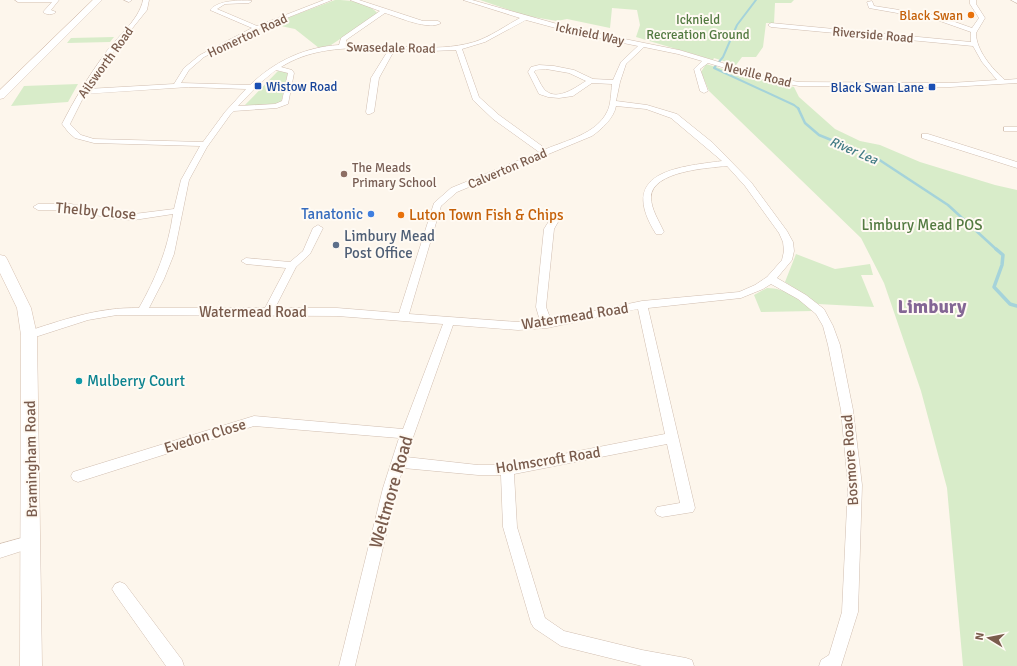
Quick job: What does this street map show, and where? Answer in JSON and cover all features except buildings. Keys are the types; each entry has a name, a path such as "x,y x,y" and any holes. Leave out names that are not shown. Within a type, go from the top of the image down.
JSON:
{"street":[{"path":"18,0 51,0"},
{"path":"37,12 49,12 56,0"},
{"path":"0,96 98,0"},
{"name":"Ailsworth Road","path":"146,0 144,10 107,55 82,92 66,124 70,132 80,138 94,141 205,144"},
{"name":"Homerton Road","path":"178,85 186,69 197,59 257,28 329,0"},
{"path":"353,0 422,23 438,23"},
{"name":"Icknield Way","path":"466,0 574,31 679,52 715,63"},
{"path":"973,0 973,4 982,18 973,34 974,44 994,75 1003,82"},
{"path":"249,1 225,2 215,6 213,10 257,28"},
{"path":"870,2 871,7 938,18 961,28 975,31"},
{"path":"343,46 343,39 384,11"},
{"name":"Swasedale Road","path":"142,311 157,284 173,244 185,180 205,144 232,109 274,68 287,60 304,54 343,46 434,49 458,47 478,43 525,18"},
{"name":"Riverside Road","path":"771,25 974,44"},
{"name":"Calverton Road","path":"403,316 437,205 443,198 454,190 589,134 606,119 611,112 616,82 623,63 642,44"},
{"path":"370,112 375,78 393,47"},
{"path":"458,47 476,98 496,117 546,152"},
{"path":"704,91 697,70 698,67 707,60"},
{"name":"Neville Road","path":"715,63 768,79 799,84 950,85 1017,81"},
{"path":"591,80 570,94 559,96 548,95 542,92 531,72 533,68 544,66 585,76 591,80 616,82"},
{"path":"232,109 277,106 285,102 291,73 290,71 274,68"},
{"path":"82,92 178,85 223,84 253,87"},
{"name":"Watermead Road","path":"30,335 86,317 117,311 337,312 518,326 547,324 642,305 741,295 759,287 771,279 787,260 788,242 784,233 768,211 729,163 674,116 647,107 613,103"},
{"path":"1007,129 1017,129"},
{"path":"925,136 1017,165"},
{"path":"659,232 648,203 647,194 652,184 661,176 674,172 729,163"},
{"name":"Thelby Close","path":"38,207 71,207 115,216 134,217 178,211"},
{"path":"547,324 541,307 549,229 557,216"},
{"path":"268,312 292,265 307,252 318,228"},
{"name":"Bramingham Road","path":"0,259 24,308 30,335 32,541 31,666"},
{"path":"246,261 292,265"},
{"name":"Bosmore Road","path":"771,279 802,297 820,312 828,326 834,345 847,410 855,485 850,612 835,660 827,666"},
{"path":"642,305 688,508 662,511"},
{"name":"Weltmore Road","path":"347,666 390,488 407,434 449,321"},
{"name":"Evedon Close","path":"78,476 254,421 407,434"},
{"name":"Holmscroft Road","path":"399,462 478,470 507,470 672,438"},
{"path":"507,470 510,527 539,623 561,638 642,662 686,666"},
{"path":"0,552 32,541"},
{"path":"120,589 176,666"}],"green space":[{"path":"335,0 358,2 374,10 378,14 331,45 319,48 295,29 271,24"},
{"name":"Icknield Recreation Ground","path":"480,0 794,0 791,3 775,3 774,23 766,23 763,47 756,57 742,57 736,65 714,58 713,60 636,37 640,25 637,10 612,8 610,28 567,19 557,21 527,16"},
{"path":"114,37 110,42 67,43 71,38"},
{"name":"Limbury Mead POS","path":"706,64 753,78 794,87 799,97 835,129 860,141 880,145 920,162 995,185 1017,190 1017,666 963,666 947,488 921,391 884,283 861,238 709,91 701,72"},
{"path":"278,71 288,72 281,103 243,107"},
{"path":"78,84 68,102 11,106 24,86"},
{"path":"796,254 835,269 870,264 873,275 861,275 874,307 818,304 785,282"},
{"path":"767,288 774,288 792,295 813,311 761,312 754,295"}],"waterway":[{"name":"River Lea","path":"756,0 737,25 723,57 714,68 794,105 798,108"},
{"name":"River Lea","path":"798,108 805,123 819,135 878,159 948,205 997,250"},
{"name":"River Lea","path":"996,249 1003,255 1002,265 994,287 1010,304 1017,306"}],"place":[{"name":"Black Swan","path":"971,15"},
{"name":"Wistow Road","path":"258,86"},
{"name":"Black Swan Lane","path":"932,87"},
{"name":"The Meads Primary School","path":"344,174"},
{"name":"Tanatonic","path":"371,214"},
{"name":"Luton Town Fish & Chips","path":"401,215"},
{"name":"Limbury Mead Post Office","path":"336,245"},
{"name":"Mulberry Court","path":"79,381"}],"district":[{"name":"Limbury","path":"932,306"}]}
